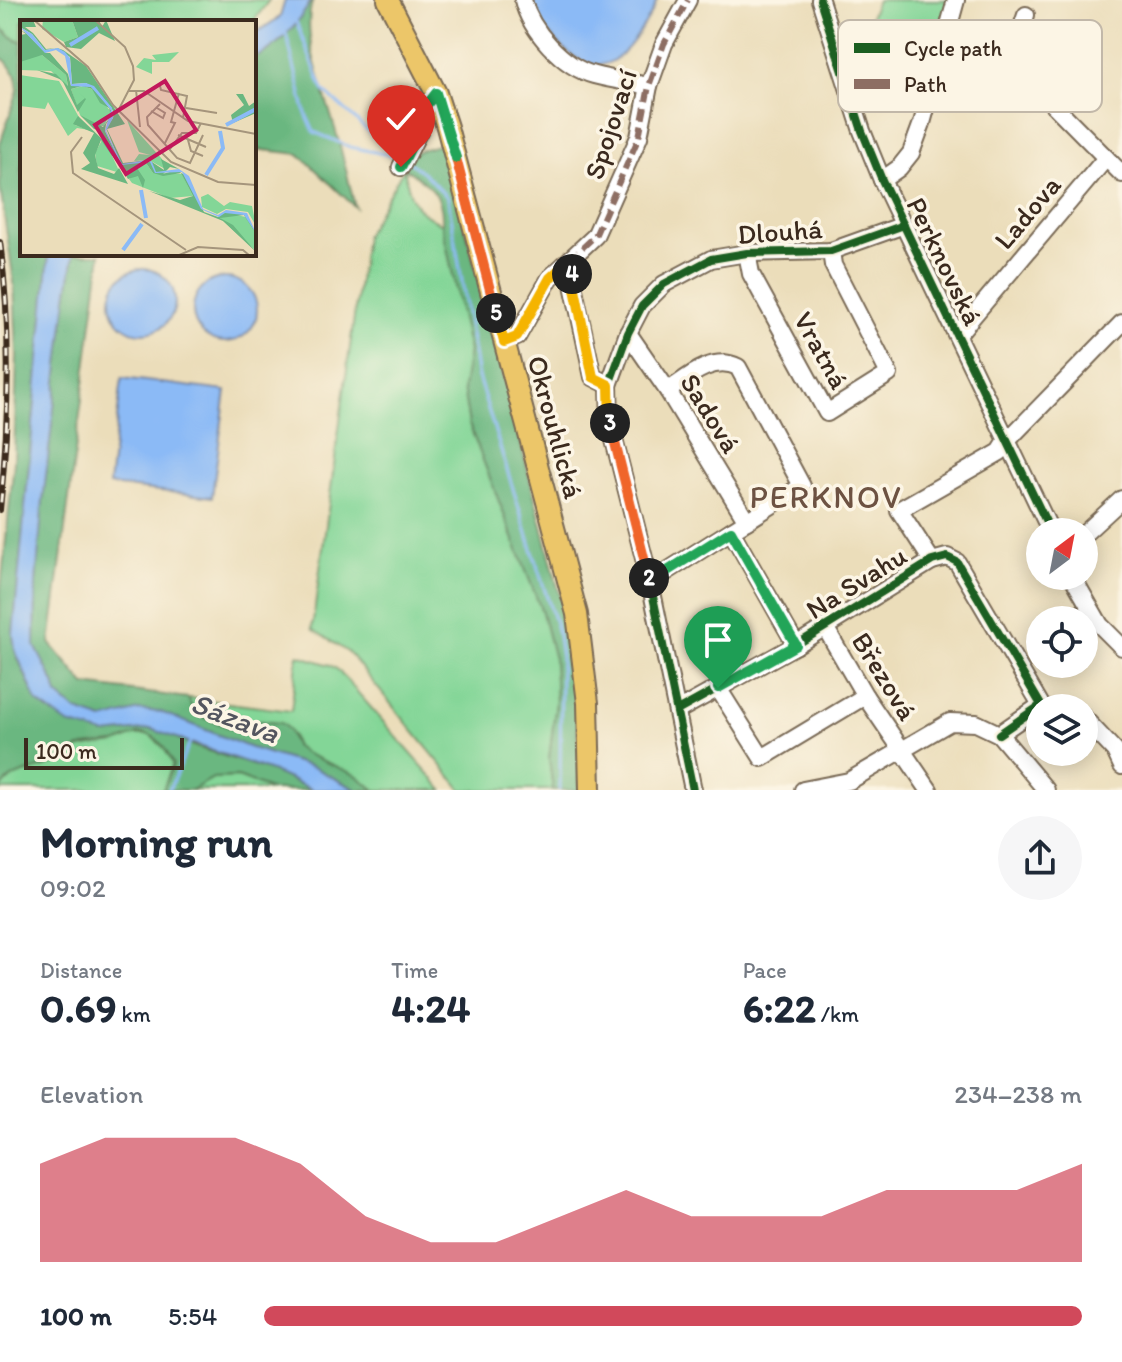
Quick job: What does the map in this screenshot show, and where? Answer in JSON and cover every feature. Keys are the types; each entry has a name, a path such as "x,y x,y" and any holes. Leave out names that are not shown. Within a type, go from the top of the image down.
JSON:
{"main road":[{"name":"Okrouhlická","path":"388,0 436,93 447,127 577,614 588,703 590,790"}],"street":[{"path":"523,0 527,15 552,48 575,66 592,75 649,86"},
{"name":"Spojovací","path":"504,342 517,337 550,278 595,236 639,137 649,86 664,44 688,0"},
{"name":"Perknovská","path":"820,0 838,56"},
{"path":"950,20 956,0"},
{"path":"1024,20 1026,15"},
{"path":"401,167 421,127 426,106 436,93"},
{"name":"Perknovská","path":"856,112 882,180 1044,518"},
{"path":"882,180 899,168 911,153 925,112"},
{"path":"1061,112 1122,174"},
{"name":"Ladova","path":"957,335 1106,158"},
{"name":"Dlouhá","path":"693,790 650,582 610,424 609,385 628,333 642,306 664,284 711,259 747,253 831,251 904,225"},
{"name":"Vratná","path":"747,253 751,274 827,413 889,374 833,265 831,251"},
{"path":"573,257 572,280 593,377 609,385"},
{"path":"1007,441 1122,323"},
{"name":"Sadová","path":"628,333 668,391 747,521"},
{"path":"650,582 802,486 742,372 728,362 712,364 668,391"},
{"name":"Na Svahu","path":"677,711 796,645 932,561 899,510 1000,452 1007,441"},
{"path":"1098,521 1122,499"},
{"path":"731,531 796,645"},
{"path":"932,561 947,557 957,562 1041,705 999,734"},
{"path":"1080,590 1100,625 1122,647"},
{"name":"Březová","path":"825,627 865,696 929,790"},
{"path":"718,688 762,758 865,696"},
{"path":"803,790 849,781 950,722 976,723 999,734 1046,790"},
{"path":"1098,733 1115,751 1122,766"}],"green space":[{"path":"0,0 269,0 254,20 20,20 20,41 0,26"},
{"path":"313,0 309,28 314,61 355,207 299,154 256,149 256,56 287,34"},
{"path":"877,0 958,0 951,20 869,20"},
{"path":"0,26 20,41 20,256 49,256 13,634 15,651 37,702 105,734 151,729 166,733 196,747 271,771 313,790 272,790 238,777 213,778 192,790 163,790 173,764 157,739 141,734 114,743 78,748 55,763 18,775 0,790 0,597 14,462 17,355 14,282 0,188 0,144 18,90 16,75 0,58"},
{"path":"444,146 567,623 576,701 580,790 553,790 549,759 556,702 554,659 542,612 469,424 463,388 469,351 440,204 427,184 404,168 415,152"},
{"path":"404,168 414,202 425,214 442,224 469,351 463,388 469,424 542,612 554,659 556,702 549,759 553,790 462,790 349,653 312,629 365,236"},
{"path":"74,256 101,256 50,643 85,685 188,698 195,714 234,729 260,721 281,723 288,729 295,746 304,753 356,775 375,790 357,790 313,767 251,748 161,712 127,714 103,720 77,711 57,695 35,646 36,583"},
{"path":"298,655 338,670 443,790 375,790 356,775 304,753 295,745 292,735 260,721 234,729 195,714 188,698 291,711"},
{"path":"133,735 150,735 164,748 173,764 163,790 0,790 11,777 59,762 76,749 121,741"},
{"path":"238,777 272,790 192,790 213,778"}],"water":[{"path":"285,0 311,0 286,34 256,56 256,33 280,17"},
{"path":"534,0 657,0 629,47 609,63 599,65 577,59 554,39 531,10"},
{"path":"49,256 74,256 42,509 36,583 35,646 57,695 77,711 103,720 139,710 161,712 251,748 313,767 357,790 313,790 271,771 151,729 105,734 68,724 37,702 15,650 13,634"},
{"path":"143,269 161,275 169,283 175,301 169,319 161,327 143,333 125,327 117,319 111,301 117,283 125,275"},
{"path":"225,278 243,284 251,292 257,310 251,328 243,336 225,342 207,336 199,328 193,310 199,292 207,284"},
{"path":"122,378 226,391 212,497 109,485"}],"waterway":[{"path":"295,19 323,90 394,155"},
{"path":"285,29 306,114 314,132 350,147 399,157"},
{"path":"409,162 448,198 478,377 557,629 561,657 560,790"},
{"path":"169,790 190,742"}],"railway":[{"path":"0,242 8,376 0,510"}],"marked path":[{"path":"504,342 517,337 550,278 595,236 639,137 649,86 664,44 688,0"}],"cycle path":[{"path":"820,0 838,56"},
{"path":"856,112 882,180 1044,518"},
{"path":"693,790 650,582 610,424 609,385 628,333 642,306 664,284 711,259 747,253 831,251 904,225"},
{"path":"677,711 796,645 932,561 947,557 957,562 1041,705 999,734"}],"district":[{"name":"PERKNOV","path":"826,497"}],"route":[{"path":"401,167 421,127 426,106 436,93 504,342 517,337 550,278 573,257 572,280 593,377 609,385 610,424 650,582 731,531 796,645 718,688"}],"water label":[{"name":"Sázava","path":"235,718"}]}
